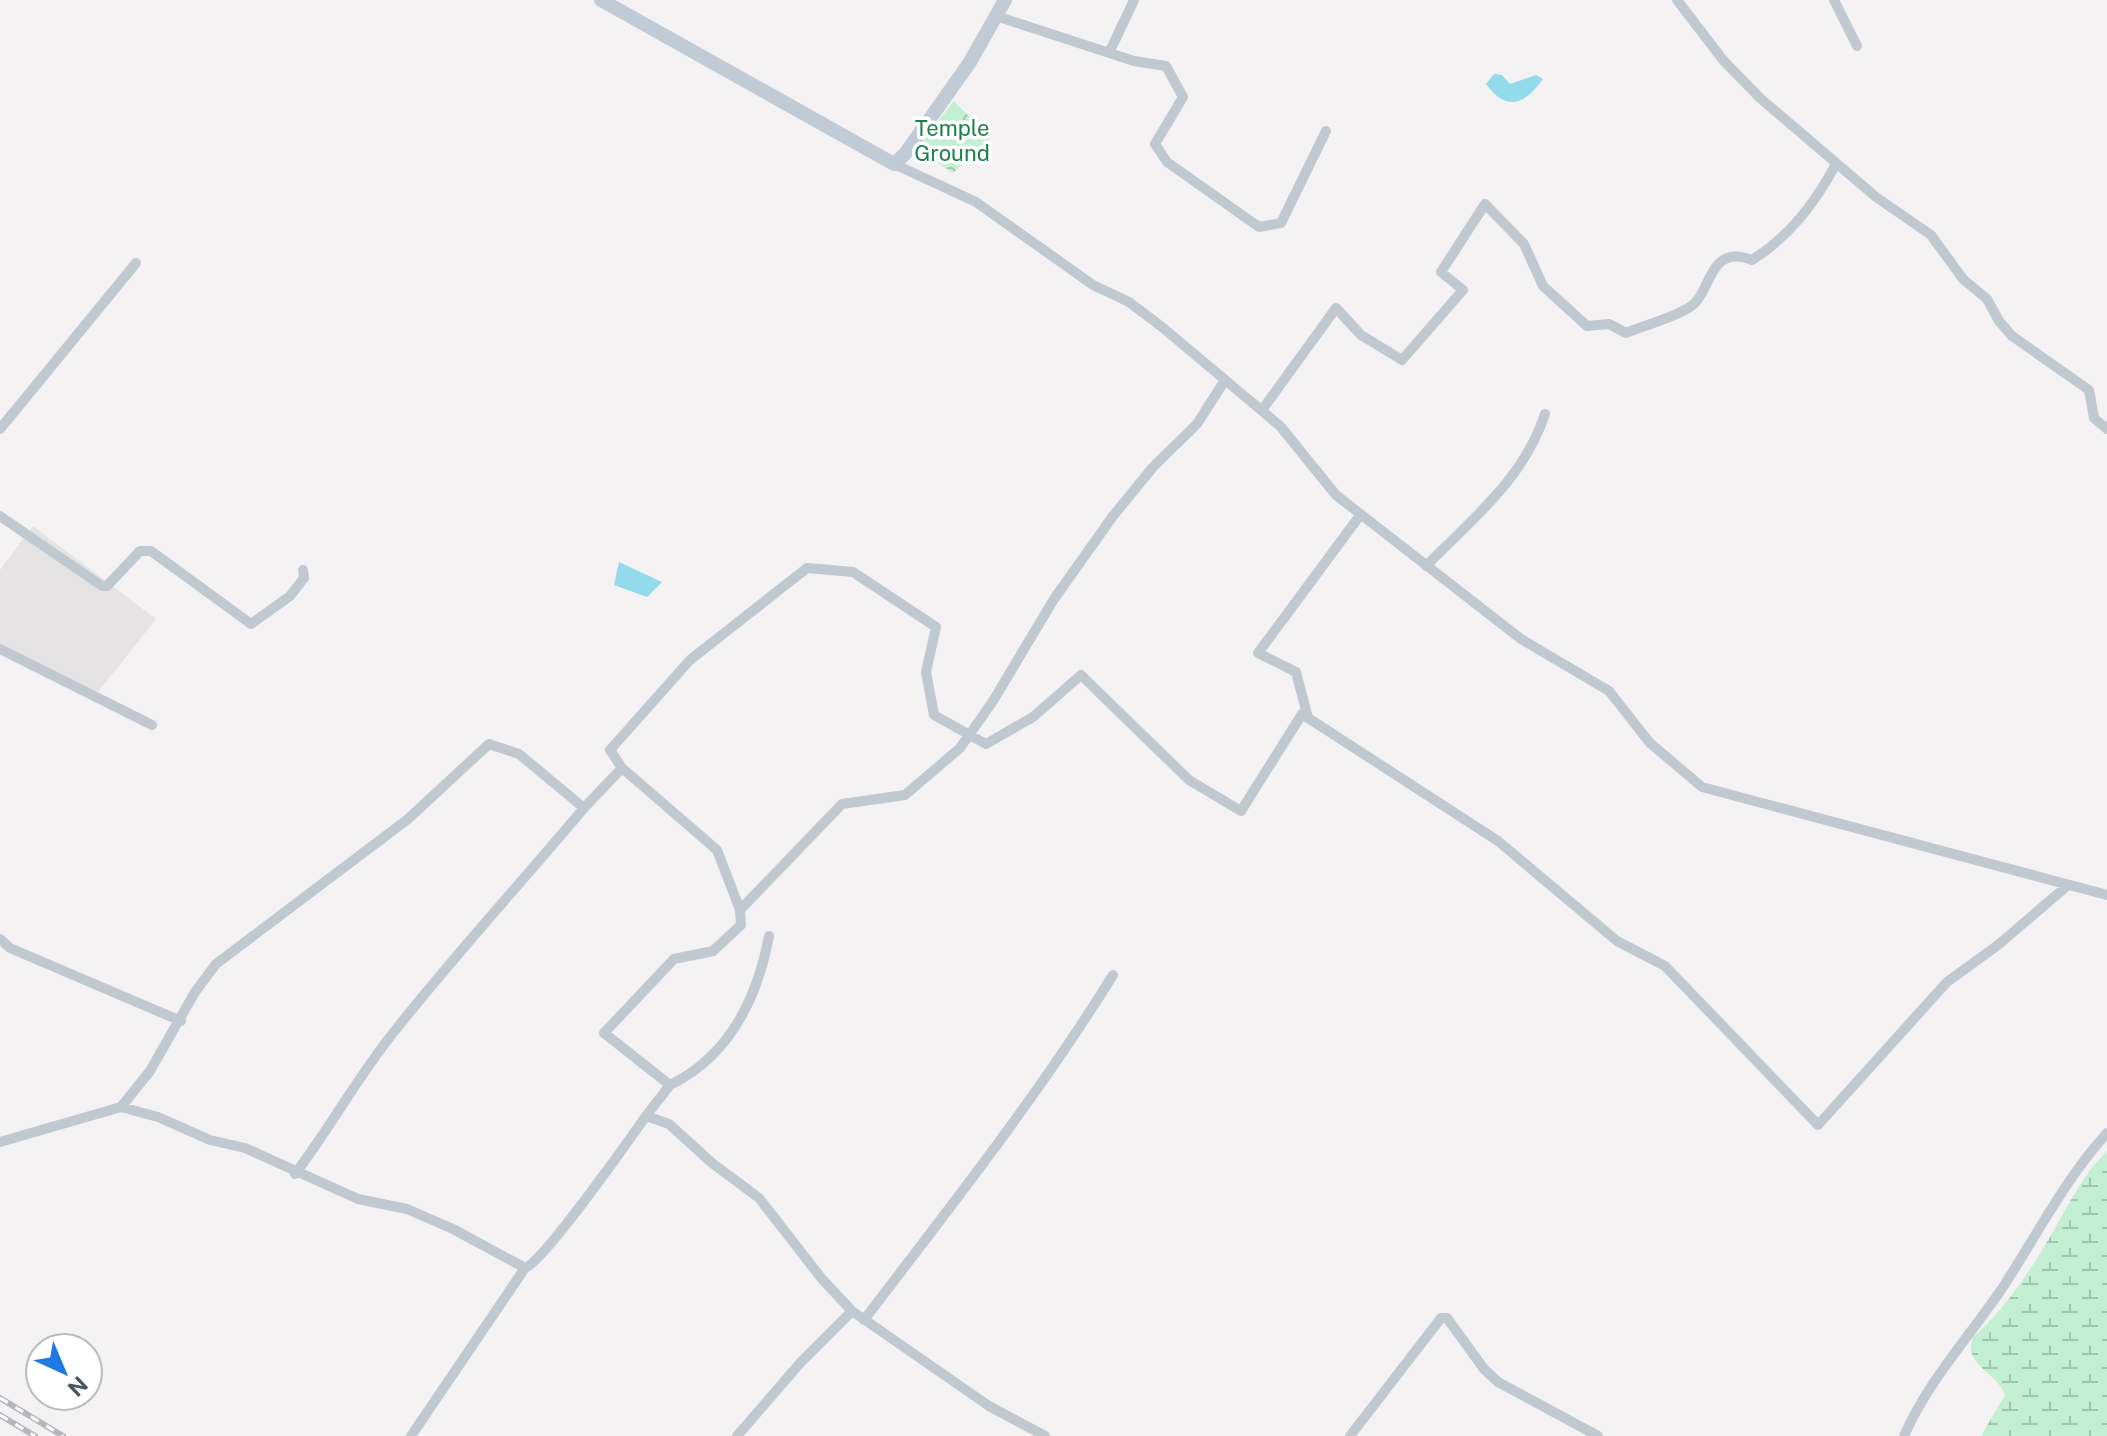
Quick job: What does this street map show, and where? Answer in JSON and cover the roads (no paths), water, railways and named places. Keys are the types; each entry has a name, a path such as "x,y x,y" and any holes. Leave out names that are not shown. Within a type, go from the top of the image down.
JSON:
{"main road":[{"path":"601,0 894,164 905,154 970,62 1005,0"}],"street":[{"path":"1109,53 1134,0"},
{"path":"1677,0 1723,60 1760,98 1836,164 1931,235 1963,279 1987,299 2012,336 2089,390 2094,418 2107,429"},
{"path":"1834,0 1857,46"},
{"path":"996,16 1109,53 1166,66 1183,97 1155,144 1167,162 1259,227 1281,223 1326,131"},
{"path":"894,164 976,202 1093,285 1129,302 1280,426 1323,481 1361,514 1521,639 1609,691 1650,743 1702,787 2107,895"},
{"path":"1262,410 1336,308 1361,335 1402,360 1463,290 1441,272 1485,204 1524,244 1543,286 1587,326 1609,324 1626,333 1692,306 1701,298 1710,274 1724,261 1734,256 1752,260 1772,247 1804,215 1836,164"},
{"path":"0,429 136,263"},
{"path":"740,910 842,804 905,795 960,748 1054,599 1113,516 1153,467 1197,424 1225,380"},
{"path":"1426,566 1497,497 1531,452 1545,414"},
{"path":"1308,718 1296,672 1258,653 1361,514"},
{"path":"0,516 102,586 107,586 140,551 151,551 251,624 290,596 304,578 303,570"},
{"path":"670,1085 604,1033 674,959 713,951 732,934 741,925 740,910 717,850 622,768 610,750 690,660 807,568 853,572 936,627 926,672 934,715 986,744 1033,717 1081,675 1189,780 1241,811 1302,714 1498,841 1617,941 1665,966 1818,1125 1947,982 1998,945 2067,886"},
{"path":"0,649 152,725"},
{"path":"121,1107 150,1071 195,992 216,964 408,819 489,744 519,754 584,808"},
{"path":"295,1174 330,1127 348,1092 394,1031 584,808 622,768"},
{"path":"411,1436 525,1268 532,1266 572,1218 670,1085 704,1066 729,1038 759,984 769,936"},
{"path":"0,939 10,948 106,992 181,1021"},
{"path":"864,1320 961,1197 1071,1042 1113,975"},
{"path":"0,1142 121,1107 158,1117 210,1140 245,1148 295,1174 358,1199 407,1209 453,1229 525,1268"},
{"path":"646,1116 669,1124 712,1163 759,1198 822,1279 852,1311 989,1406 1045,1436"},
{"path":"1904,1436 1933,1383 2033,1241 2068,1181 2107,1133"},
{"path":"737,1436 801,1362 852,1311"},
{"path":"1350,1436 1441,1318 1447,1318 1484,1369 1498,1382 1598,1436"}],"water":[{"path":"1494,74 1502,75 1510,84 1536,75 1543,79 1529,95 1508,102 1486,84"},
{"path":"619,562 662,582 647,597 614,585"}],"railway":[{"path":"0,1398 63,1436"},
{"path":"0,1415 35,1436"}],"park label":[{"name":"Temple Ground","path":"952,140"}]}
